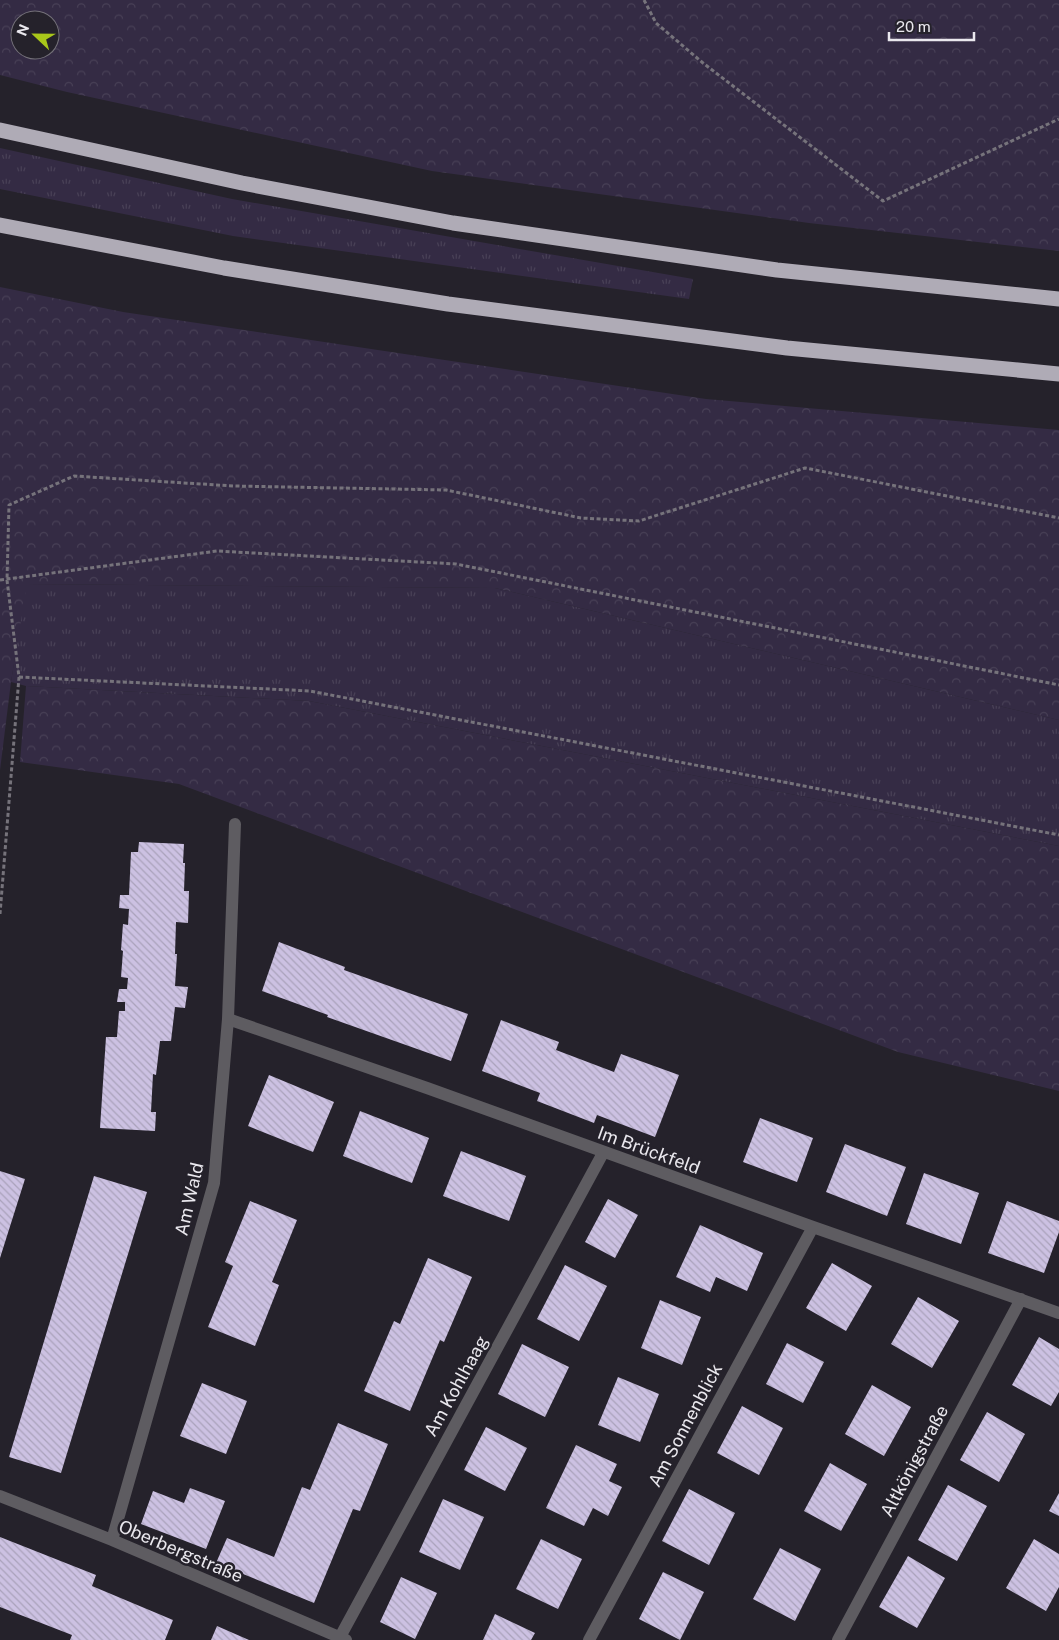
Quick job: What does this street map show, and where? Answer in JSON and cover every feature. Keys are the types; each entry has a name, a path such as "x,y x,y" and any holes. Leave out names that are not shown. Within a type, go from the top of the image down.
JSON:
{"highway":[{"path":"0,130 242,183 453,223 777,270 1059,299"},
{"path":"0,225 224,268 448,304 787,348 1059,374"}],"street":[{"name":"Am Wald","path":"112,1540 214,1183 228,1019 235,824"},
{"name":"Im Brückfeld","path":"228,1019 1059,1313"},
{"name":"Am Kohlhaag","path":"344,1638 603,1152"},
{"name":"Am Sonnenblick","path":"589,1640 813,1227"},
{"name":"Altkönigstraße","path":"838,1640 1021,1299"},
{"name":"Oberbergstraße","path":"0,1496 112,1540 344,1638"}],"path":[{"path":"644,0 656,23 703,63 883,201 1059,119"},
{"path":"0,914 19,677 7,580 9,505 74,476 233,486 446,490 581,518 639,521 805,468 1059,518"},
{"path":"0,580 217,551 456,564 1059,685"},
{"path":"19,677 310,691 1059,835"}],"green space":[{"path":"0,0 1059,0 1059,251 809,223 432,171 67,92 0,75"},
{"path":"0,148 232,199 693,279 689,299 233,236 0,189"},
{"path":"0,287 123,312 706,399 1059,430 1059,720 495,588 27,584 11,682 0,770"},
{"path":"26,584 495,588 1059,720 1059,846 309,701 26,686 11,682"},
{"path":"26,686 309,701 1059,846 1059,1091 898,1052 179,784 20,762"}],"building":[{"path":"139,842 184,844 184,891 189,891 188,923 176,922 175,954 177,954 175,986 188,987 185,1008 175,1007 171,1041 160,1041 156,1075 153,1074 151,1112 156,1112 155,1131 100,1128 106,1037 117,1037 119,1011 125,1011 125,1002 117,1002 119,989 127,989 128,978 121,977 123,951 121,950 123,924 128,925 129,909 119,908 120,895 129,895 131,852 138,852"},
{"path":"279,942 345,967 344,970 468,1014 451,1061 327,1017 328,1015 262,991"},
{"path":"501,1020 559,1042 556,1050 614,1072 621,1054 679,1075 655,1137 597,1115 594,1123 537,1101 540,1093 482,1071"},
{"path":"269,1075 334,1102 313,1152 248,1126"},
{"path":"360,1111 429,1138 412,1183 343,1156"},
{"path":"760,1118 813,1138 797,1182 743,1162"},
{"path":"845,1144 906,1167 887,1216 826,1192"},
{"path":"461,1151 526,1176 509,1221 443,1196"},
{"path":"0,1171 25,1179 0,1258"},
{"path":"924,1173 979,1193 961,1244 906,1224"},
{"path":"94,1176 147,1192 61,1473 9,1457"},
{"path":"608,1199 638,1215 615,1258 585,1242"},
{"path":"250,1201 297,1220 272,1282 279,1285 255,1346 208,1327 233,1266 225,1262"},
{"path":"1007,1201 1059,1221 1059,1232 1044,1273 988,1253"},
{"path":"700,1225 763,1253 747,1291 716,1277 710,1292 676,1277"},
{"path":"428,1258 472,1277 444,1342 440,1340 410,1411 364,1391 394,1321 400,1324"},
{"path":"832,1263 872,1286 846,1331 806,1308"},
{"path":"565,1265 607,1286 579,1341 537,1319"},
{"path":"918,1297 959,1321 932,1368 891,1344"},
{"path":"660,1300 701,1317 682,1365 641,1348"},
{"path":"1039,1337 1059,1349 1059,1392 1051,1406 1012,1385"},
{"path":"787,1343 824,1362 803,1403 766,1384"},
{"path":"522,1344 569,1367 545,1417 498,1394"},
{"path":"618,1377 659,1394 640,1442 598,1425"},
{"path":"202,1383 247,1401 226,1454 180,1436"},
{"path":"872,1385 911,1407 884,1456 845,1434"},
{"path":"742,1406 783,1428 759,1475 717,1453"},
{"path":"987,1412 1025,1434 999,1482 960,1460"},
{"path":"338,1423 388,1444 360,1511 353,1509 314,1603 216,1563 227,1538 274,1557 302,1487 310,1490"},
{"path":"486,1427 527,1448 505,1491 464,1470"},
{"path":"576,1445 617,1464 609,1481 622,1487 608,1516 593,1508 584,1526 546,1508"},
{"path":"830,1463 867,1484 841,1531 804,1511"},
{"path":"948,1485 987,1506 957,1561 918,1540"},
{"path":"190,1488 225,1501 206,1549 141,1524 153,1491 184,1503"},
{"path":"689,1489 735,1513 709,1565 662,1541"},
{"path":"1059,1493 1059,1516 1049,1511"},
{"path":"443,1499 484,1517 460,1570 419,1552"},
{"path":"0,1537 96,1575 92,1586 173,1620 165,1640 70,1640 72,1635 0,1607"},
{"path":"541,1539 582,1559 558,1609 516,1589"},
{"path":"1034,1539 1059,1554 1059,1587 1046,1611 1006,1588"},
{"path":"780,1548 821,1569 795,1621 753,1599"},
{"path":"908,1556 945,1578 917,1628 879,1607"},
{"path":"663,1572 704,1592 680,1640 639,1619"},
{"path":"401,1577 437,1593 415,1639 380,1622"},
{"path":"495,1614 535,1633 531,1640 483,1640"},
{"path":"217,1626 249,1640 211,1640"}]}
